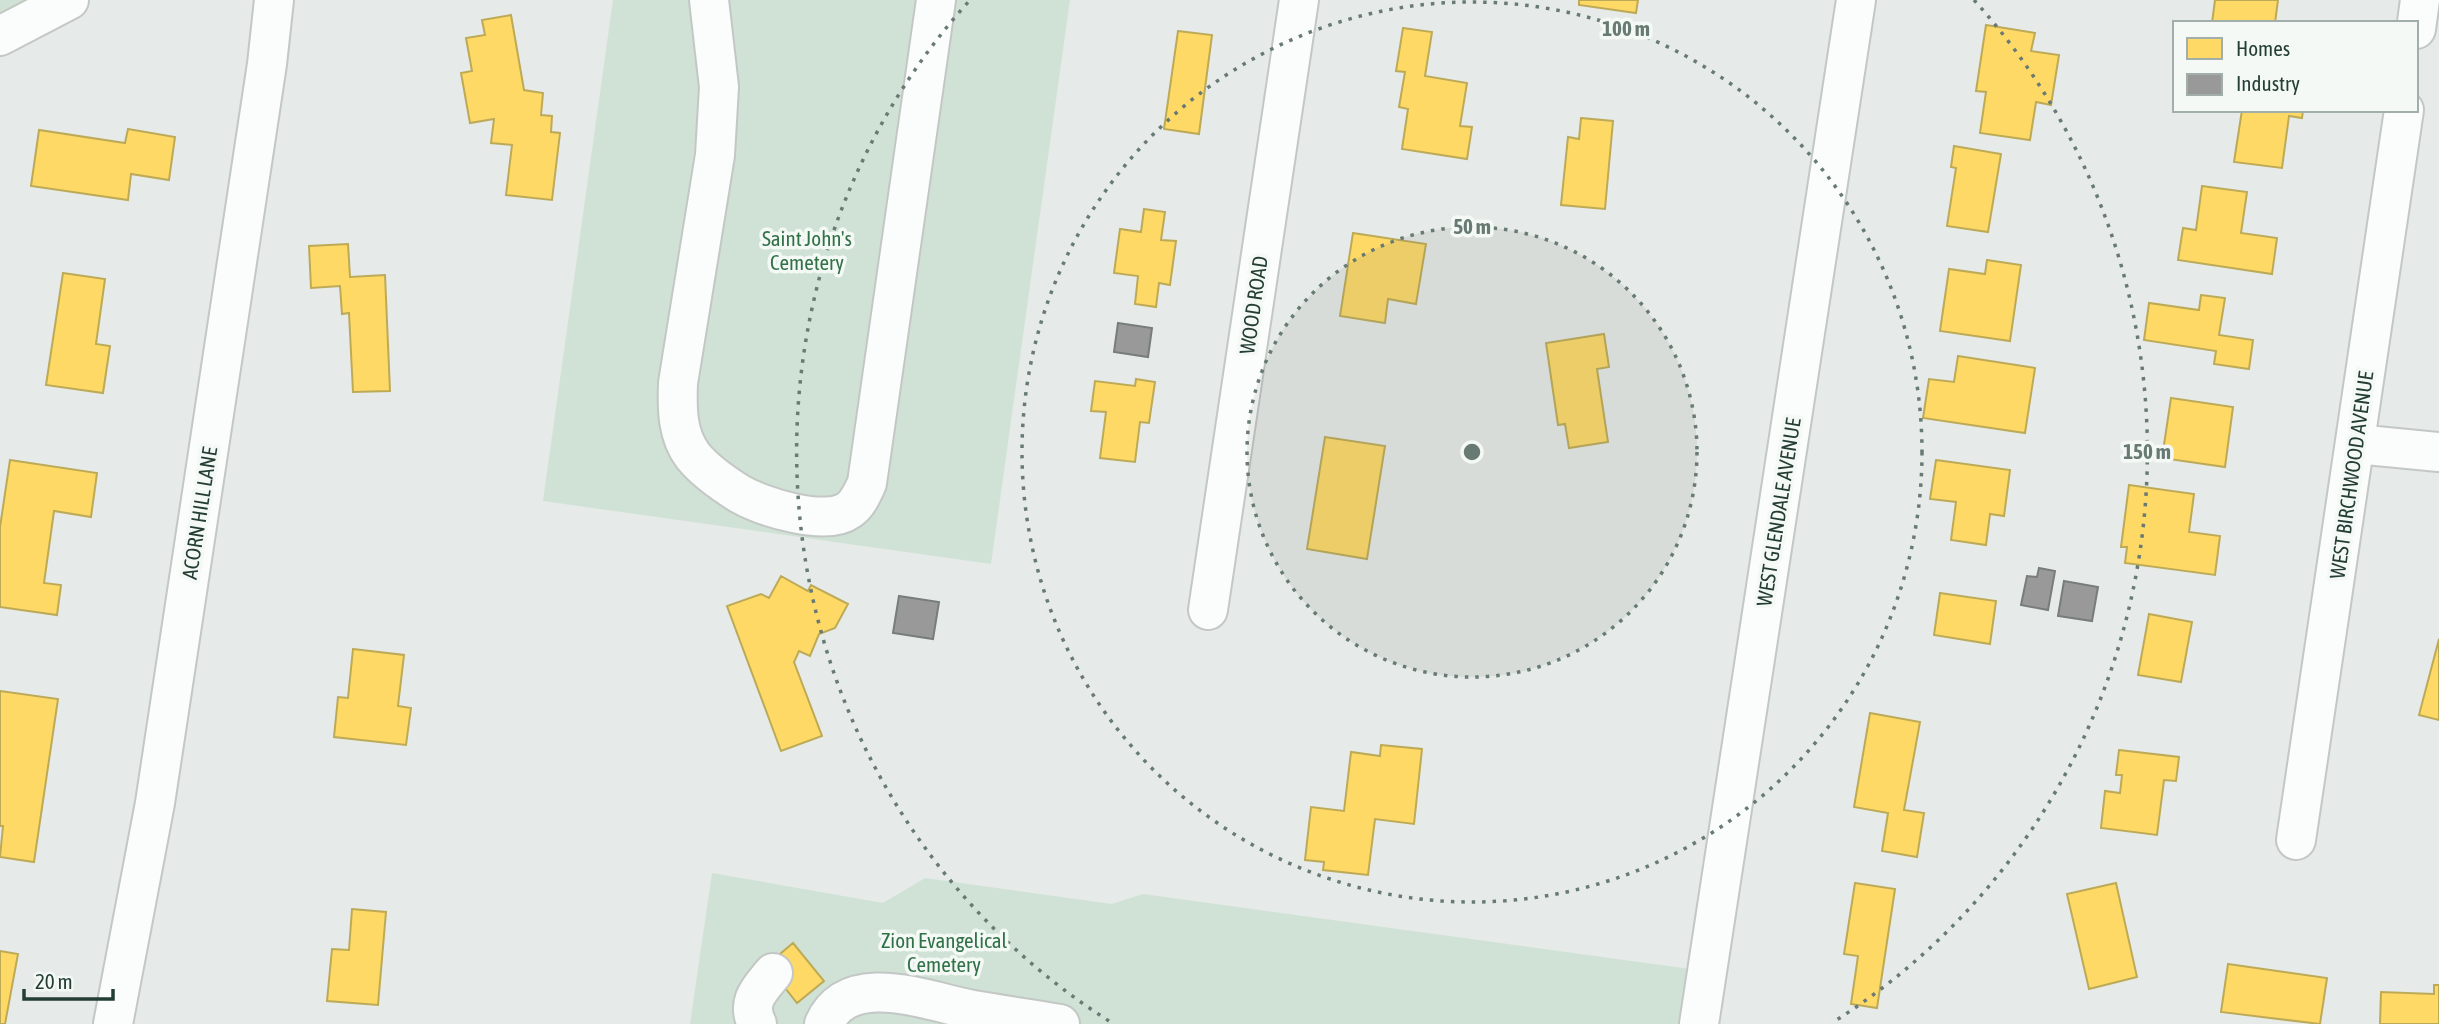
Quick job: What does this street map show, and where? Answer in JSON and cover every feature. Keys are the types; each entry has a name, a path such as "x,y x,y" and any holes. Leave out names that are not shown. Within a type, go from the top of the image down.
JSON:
{"street":[{"path":"0,36 69,0"},
{"name":"ACORN HILL LANE","path":"113,1024 155,803 265,77 274,0"},
{"path":"709,0 719,87 718,123 678,383 677,414 682,435 693,455 710,472 741,494 772,507 810,516 833,517 849,510 867,483 936,0"},
{"name":"WOOD ROAD","path":"1208,610 1299,0"},
{"name":"WEST GLENDALE AVENUE","path":"1699,1024 1856,0"},
{"path":"2417,21 2420,0"},
{"name":"WEST BIRCHWOOD AVENUE","path":"2296,840 2404,112"},
{"path":"2356,444 2439,452"},
{"path":"757,1024 752,1014 753,1002 758,991 773,973"},
{"path":"824,1024 828,1014 849,998 867,993 900,993 1060,1024"}],"green space":[{"path":"0,0 43,0 0,23"},
{"name":"Saint John's Cemetery","path":"613,0 1070,0 991,564 543,501"},
{"name":"Zion Evangelical Cemetery","path":"712,873 883,903 925,878 1112,904 1143,894 1690,969 1681,1024 690,1024"}],"building: Homes":[{"path":"1579,0 1638,0 1636,13 1579,5"},
{"path":"2215,0 2278,0 2275,21 2212,21"},
{"path":"511,15 524,90 543,93 541,115 552,116 551,132 560,133 552,200 506,195 512,145 491,143 494,119 470,123 461,73 472,71 466,38 485,35 482,20"},
{"path":"1986,25 2035,33 2031,51 2059,55 2051,105 2036,102 2030,140 1980,133 1986,92 1976,91"},
{"path":"1403,28 1432,32 1425,76 1467,83 1460,126 1472,127 1467,159 1402,149 1408,109 1399,107 1405,72 1396,71"},
{"path":"1178,31 1212,35 1199,134 1164,129"},
{"path":"2242,112 2303,112 2302,118 2289,116 2282,168 2234,162"},
{"path":"1581,118 1613,121 1605,209 1561,205 1568,137 1579,139"},
{"path":"128,129 175,137 169,180 131,174 128,200 31,186 39,130 125,143"},
{"path":"1954,146 2001,154 1988,232 1947,226 1956,168 1951,167"},
{"path":"2202,186 2247,192 2241,233 2277,238 2272,274 2178,260 2183,228 2196,230"},
{"path":"1144,209 1165,212 1161,240 1176,241 1170,285 1159,283 1156,307 1135,304 1138,276 1114,273 1120,229 1141,232"},
{"path":"1353,233 1426,244 1416,304 1388,299 1385,323 1340,316"},
{"path":"348,244 350,277 385,275 390,391 353,392 349,313 342,314 340,286 311,288 309,246"},
{"path":"1987,260 2021,265 2010,341 1940,331 1949,269 1985,274"},
{"path":"63,273 105,279 96,344 110,346 103,393 46,385"},
{"path":"2201,295 2225,298 2219,335 2253,340 2249,369 2214,364 2216,351 2144,340 2149,303 2199,310"},
{"path":"1604,334 1609,367 1597,369 1608,442 1569,448 1565,424 1558,425 1546,343"},
{"path":"1958,356 2035,368 2025,433 1923,418 1929,379 1954,382"},
{"path":"1136,379 1155,382 1149,423 1140,422 1135,462 1100,458 1106,412 1091,411 1095,381 1135,386"},
{"path":"2171,398 2233,407 2225,467 2162,458"},
{"path":"1325,437 1385,446 1367,559 1307,549"},
{"path":"10,460 97,473 91,517 54,511 44,583 61,585 57,615 0,607 0,527"},
{"path":"1936,460 2010,470 2004,516 1990,514 1986,545 1951,540 1956,502 1930,499"},
{"path":"2129,485 2194,494 2189,532 2220,536 2215,575 2125,563 2127,547 2121,547"},
{"path":"781,576 808,591 811,585 848,604 835,628 819,634 810,656 799,651 794,662 822,736 781,751 727,606 761,594 769,598"},
{"path":"1940,593 1996,601 1990,644 1934,635"},
{"path":"2149,614 2192,622 2181,682 2138,675"},
{"path":"2439,639 2439,720 2419,715"},
{"path":"353,649 404,655 398,706 411,708 406,745 334,737 338,697 348,698"},
{"path":"0,691 58,699 34,862 0,857 3,826 0,826"},
{"path":"1870,713 1920,722 1904,810 1924,813 1917,857 1882,851 1888,813 1854,807"},
{"path":"1381,745 1422,749 1414,824 1375,819 1368,875 1323,870 1324,862 1305,860 1311,807 1344,811 1351,752 1380,756"},
{"path":"2119,750 2179,757 2176,781 2164,780 2157,835 2101,828 2105,791 2120,793 2122,775 2116,775"},
{"path":"1855,883 1895,889 1877,1008 1851,1004 1858,956 1844,954"},
{"path":"2116,883 2137,977 2089,989 2067,894"},
{"path":"352,909 386,912 378,1005 327,1001 332,949 349,950"},
{"path":"793,943 824,981 797,1003 767,965"},
{"path":"0,951 18,954 5,1024 0,1024"},
{"path":"2228,964 2327,978 2320,1024 2221,1012"},
{"path":"2434,985 2439,985 2439,1024 2380,1024 2381,992 2434,994"}],"building: Industry":[{"path":"1118,323 1152,328 1148,357 1114,352"},
{"path":"2039,568 2055,571 2048,610 2021,605 2027,576 2037,577"},
{"path":"2064,581 2098,587 2092,621 2058,616"},
{"path":"899,596 939,602 933,639 893,633"}]}
